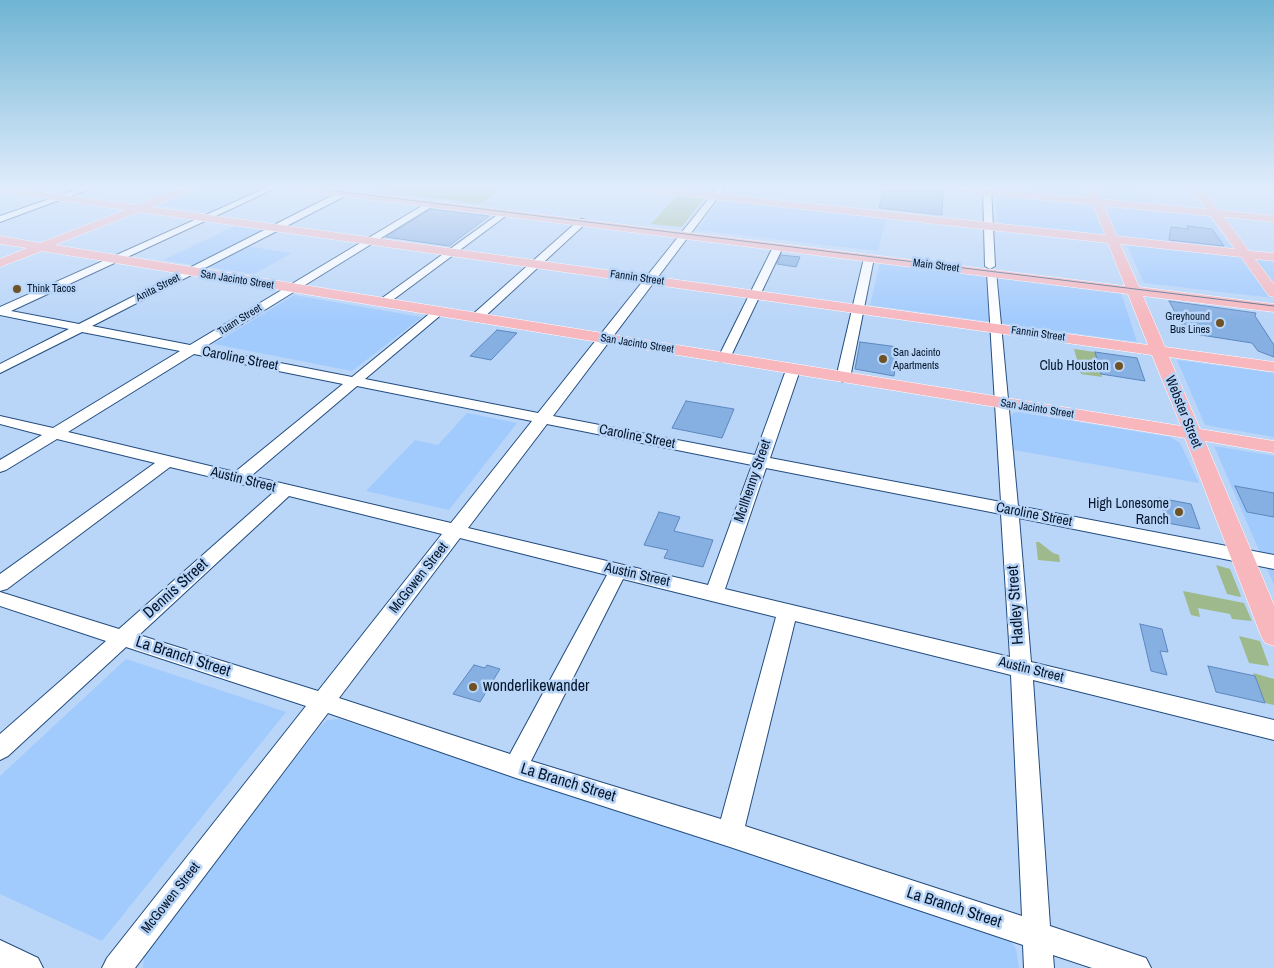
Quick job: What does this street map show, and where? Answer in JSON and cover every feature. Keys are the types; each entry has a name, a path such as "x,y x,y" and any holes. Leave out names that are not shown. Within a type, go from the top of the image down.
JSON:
{"main road":[{"path":"0,264 75,233"},
{"name":"Fannin Street","path":"317,233 1274,367"},
{"name":"Main Street","path":"693,233 778,247 991,270"},
{"name":"Main Street","path":"695,233 1133,287 1274,301"},
{"path":"1057,233 1274,257"},
{"name":"Webster Street","path":"1110,233 1157,351 1239,545 1274,636"},
{"path":"1228,233 1274,293"},
{"name":"San Jacinto Street","path":"0,240 1274,447"},
{"name":"Main Street","path":"1133,287 1274,308"}],"street":[{"path":"0,312 173,233"},
{"name":"Anita Street","path":"0,369 266,233"},
{"name":"Tuam Street","path":"0,467 381,233"},
{"path":"382,303 477,233"},
{"path":"476,318 569,233"},
{"name":"McGowen Street","path":"117,968 685,233"},
{"name":"Hadley Street","path":"988,233 1021,668 1039,968"},
{"path":"724,358 778,247"},
{"path":"843,378 869,258"},
{"name":"Caroline Street","path":"0,312 1274,562"},
{"path":"238,478 438,312"},
{"name":"McIlhenny Street","path":"714,593 793,370"},
{"name":"Austin Street","path":"0,420 1274,730"},
{"path":"0,584 168,461"},
{"name":"Dennis Street","path":"0,749 286,490"},
{"path":"516,767 618,571"},
{"name":"La Branch Street","path":"0,599 323,702 516,767 730,834 1136,968"},
{"path":"730,834 787,612"},
{"path":"0,954 28,968"}],"shaded area":[{"path":"220,233 258,233 238,245 292,253 254,274 163,260"},
{"path":"724,233 883,233 878,251"},
{"path":"1086,233 1221,233 1240,257 1274,261 1274,298 1144,283 1123,237"},
{"path":"880,262 1121,292 1137,342 870,305"},
{"path":"294,295 422,317 352,371 214,344"},
{"path":"1177,360 1274,373 1274,437 1205,425"},
{"path":"1017,412 1170,437 1180,443 1199,483 1014,450 1011,417 1013,413"},
{"path":"467,413 517,423 449,510 366,491 415,440 438,445"},
{"path":"1214,446 1274,456 1274,585"},
{"path":"126,659 286,712 102,941 0,894 0,776"},
{"path":"339,719 999,937 1011,942 1016,949 1019,968 143,968 144,956 151,941 320,727 327,720"}],"green space":[{"path":"1074,349 1095,352 1102,377 1081,374"},
{"path":"1036,542 1059,555 1060,562 1038,560"},
{"path":"1216,565 1230,569 1240,597 1227,594"},
{"path":"1183,591 1244,603 1252,621 1232,619 1230,614 1198,608 1200,617 1191,615"},
{"path":"1239,636 1260,641 1269,666 1249,663"},
{"path":"1253,673 1274,679 1274,705 1265,703"}],"building":[{"path":"392,233 466,233 449,246 386,237"},
{"path":"1170,233 1215,233 1224,246 1169,240"},
{"path":"781,255 800,257 796,267 777,264"},
{"name":"Greyhound Bus Lines","path":"1169,301 1256,313 1255,316 1274,345 1274,357 1258,351 1252,343 1188,333 1185,331"},
{"path":"497,330 517,333 491,360 470,356"},
{"name":"San Jacinto Apartments","path":"860,342 898,347 894,376 855,369"},
{"name":"Club Houston","path":"1095,352 1137,358 1145,381 1101,374"},
{"path":"686,401 734,409 722,438 672,428"},
{"path":"1235,486 1274,493 1274,517 1247,512"},
{"name":"High Lonesome Ranch","path":"1159,498 1191,504 1200,529 1167,523"},
{"path":"659,512 680,517 674,531 713,540 703,567 664,558 668,550 644,545"},
{"path":"1140,624 1162,629 1168,652 1160,651 1167,675 1151,671"},
{"name":"wonderlikewander","path":"474,665 485,668 487,665 500,669 480,702 453,694"},
{"path":"1208,666 1255,676 1265,703 1216,692"}],"tram line":[{"path":"679,233 1274,306"}],"place":[{"name":"Think Tacos","path":"17,289"},
{"name":"Greyhound Bus Lines","path":"1220,323"},
{"name":"San Jacinto Apartments","path":"883,359"},
{"name":"Club Houston","path":"1119,366"},
{"name":"High Lonesome Ranch","path":"1179,512"},
{"name":"wonderlikewander","path":"473,687"}]}
